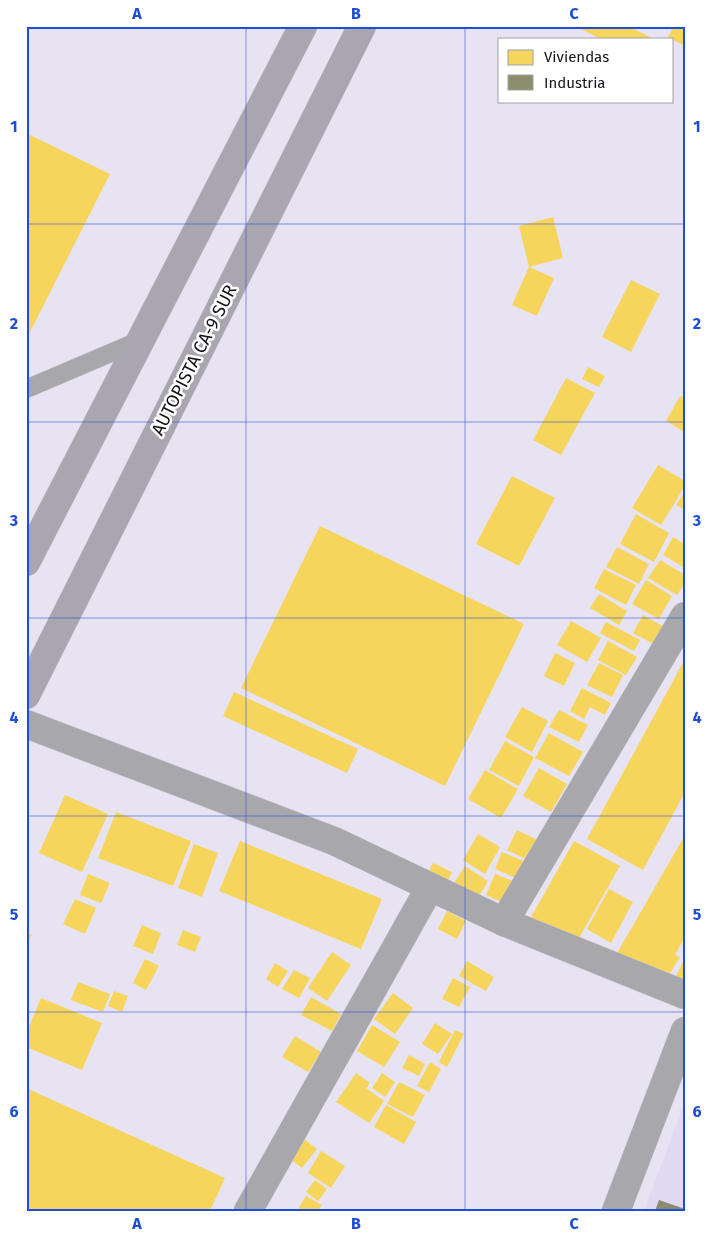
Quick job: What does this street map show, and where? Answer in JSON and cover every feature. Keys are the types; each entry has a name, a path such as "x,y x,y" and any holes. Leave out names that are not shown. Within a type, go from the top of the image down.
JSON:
{"highway":[{"path":"26,562 303,26"},
{"name":"AUTOPISTA CA-9 SUR","path":"26,695 362,26"}],"street":[{"path":"504,922 685,616"},
{"path":"26,724 334,841 504,922 685,995"},
{"path":"248,1211 430,887"},
{"path":"616,1211 685,1031"}],"lane":[{"path":"26,389 141,340"}],"shaded area":[{"path":"685,1102 685,1211 644,1211"}],"building: Viviendas":[{"path":"575,26 628,26 650,37 650,38 599,38"},
{"path":"674,26 685,26 685,46 674,40 674,38 668,37"},
{"path":"26,133 110,174 26,340"},
{"path":"553,217 563,258 529,267 519,226"},
{"path":"529,267 554,278 537,316 512,305"},
{"path":"631,280 660,294 631,352 602,337"},
{"path":"588,367 605,376 599,387 582,379"},
{"path":"566,378 595,393 561,455 533,440"},
{"path":"680,396 685,399 685,432 666,421"},
{"path":"658,465 685,481 685,486 661,525 632,508"},
{"path":"512,476 555,498 519,566 476,544"},
{"path":"685,491 685,510 676,505"},
{"path":"636,514 669,533 654,562 620,544"},
{"path":"320,526 524,624 445,786 241,688"},
{"path":"673,537 685,544 685,568 663,555"},
{"path":"617,547 649,564 639,584 606,567"},
{"path":"660,560 685,575 685,583 677,595 648,578"},
{"path":"604,569 636,585 626,605 594,588"},
{"path":"646,580 672,596 659,619 632,604"},
{"path":"599,594 627,611 619,625 590,608"},
{"path":"643,615 673,632 663,649 633,633"},
{"path":"571,621 601,638 587,662 557,645"},
{"path":"606,622 640,640 634,651 600,633"},
{"path":"608,641 637,657 626,675 598,660"},
{"path":"555,653 575,663 564,686 544,676"},
{"path":"685,659 685,792 643,870 587,839"},
{"path":"599,663 623,675 612,697 587,685"},
{"path":"582,688 611,703 605,715 590,707 584,719 570,711"},
{"path":"234,692 358,749 347,773 223,716"},
{"path":"522,707 548,721 532,752 505,737"},
{"path":"559,710 588,725 579,742 549,727"},
{"path":"549,733 583,752 569,776 535,758"},
{"path":"505,741 534,757 519,786 489,770"},
{"path":"539,768 567,784 551,812 523,796"},
{"path":"485,770 518,789 501,818 468,799"},
{"path":"65,795 108,814 82,872 39,853"},
{"path":"116,812 191,841 173,886 98,858"},
{"path":"517,830 544,843 534,863 507,850"},
{"path":"478,834 500,847 485,874 463,860"},
{"path":"685,835 685,937 675,955 680,957 669,975 616,955"},
{"path":"240,841 382,899 361,949 219,891"},
{"path":"574,841 620,866 575,945 530,919"},
{"path":"194,844 218,853 202,897 178,888"},
{"path":"502,852 526,862 518,879 495,869"},
{"path":"433,863 452,872 447,882 428,873"},
{"path":"465,866 488,881 476,901 452,886"},
{"path":"88,874 110,883 101,903 80,895"},
{"path":"495,874 516,882 506,904 486,895"},
{"path":"609,889 633,902 611,943 587,929"},
{"path":"75,899 96,908 85,934 63,924"},
{"path":"447,911 466,921 457,939 438,929"},
{"path":"142,925 161,933 153,954 133,946"},
{"path":"183,930 201,937 195,952 177,945"},
{"path":"26,932 32,935 26,945"},
{"path":"332,952 351,965 327,1001 308,988"},
{"path":"145,959 159,966 146,990 133,983"},
{"path":"467,961 494,977 486,991 459,976"},
{"path":"683,962 685,963 685,987 673,982"},
{"path":"275,963 288,971 278,987 266,979"},
{"path":"294,970 310,978 299,998 282,989"},
{"path":"453,978 470,987 459,1007 442,999"},
{"path":"78,982 110,994 103,1012 71,1000"},
{"path":"114,991 128,996 122,1012 108,1006"},
{"path":"393,993 413,1008 395,1034 374,1019"},
{"path":"311,997 341,1014 332,1031 301,1015"},
{"path":"41,998 102,1023 82,1070 26,1047 26,1034"},
{"path":"435,1023 452,1034 438,1054 422,1044"},
{"path":"372,1025 400,1042 384,1067 357,1051"},
{"path":"455,1030 464,1034 447,1067 439,1062"},
{"path":"295,1036 321,1052 308,1072 282,1057"},
{"path":"409,1055 425,1064 419,1076 402,1068"},
{"path":"430,1062 441,1069 429,1092 417,1086"},
{"path":"356,1073 370,1083 366,1088 384,1101 369,1123 336,1102"},
{"path":"382,1073 395,1082 385,1097 372,1088"},
{"path":"399,1082 425,1095 413,1117 387,1104"},
{"path":"26,1088 225,1178 210,1211 26,1211"},
{"path":"386,1105 416,1122 404,1144 374,1127"},
{"path":"300,1136 317,1149 302,1168 285,1155"},
{"path":"321,1151 345,1166 331,1188 308,1173"},
{"path":"315,1180 327,1189 318,1201 306,1192"},
{"path":"306,1196 322,1205 318,1211 298,1209"}],"building: Industria":[{"path":"659,1200 685,1209 685,1211 655,1211"}]}
